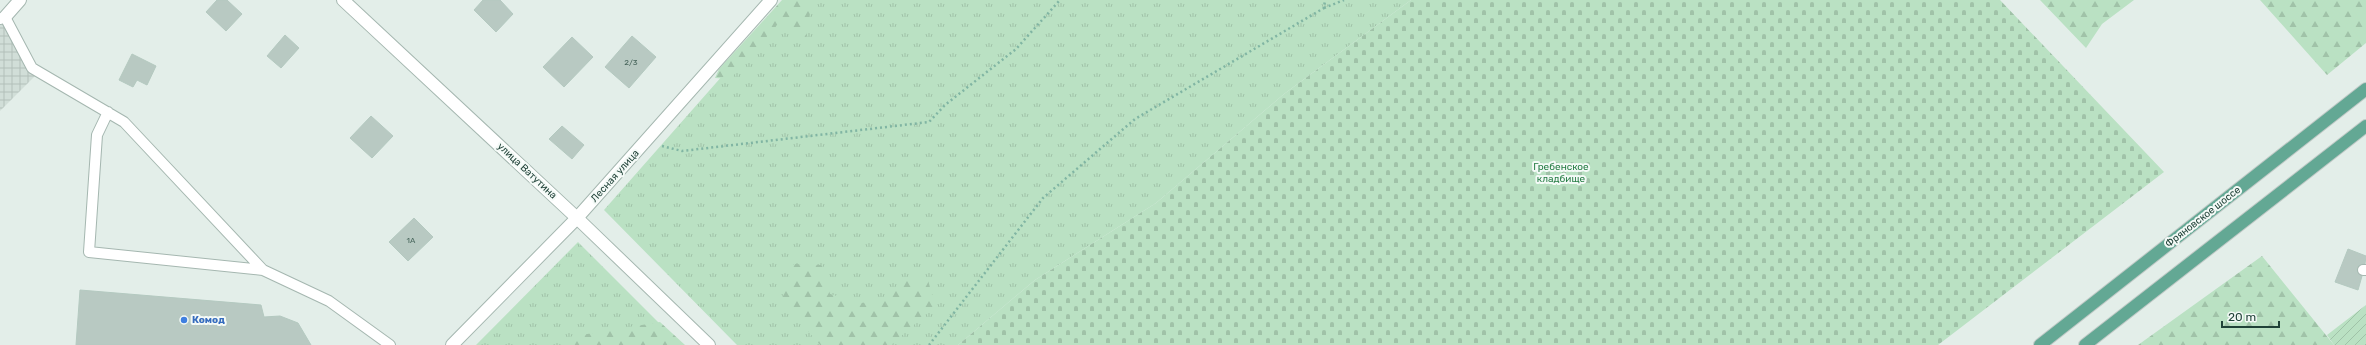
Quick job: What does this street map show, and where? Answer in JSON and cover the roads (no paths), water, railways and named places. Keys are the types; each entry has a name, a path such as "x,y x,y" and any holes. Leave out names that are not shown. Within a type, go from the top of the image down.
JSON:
{"main road":[{"name":"Фряновское шоссе","path":"2040,345 2366,89"},
{"path":"2085,345 2366,126"}],"street":[{"path":"2,18 20,0"},
{"name":"улица Ватутина","path":"343,0 577,218 709,345"},
{"name":"Лесная улица","path":"452,345 577,218 771,0"}],"lane":[{"path":"2,18 32,68 124,122 263,270"},
{"path":"108,112 97,135 89,252 263,270 329,302 390,345"}],"place":[{"name":"Комод","path":"184,320"}],"park label":[{"name":"Гребенское кладбище","path":"1561,172"}]}
